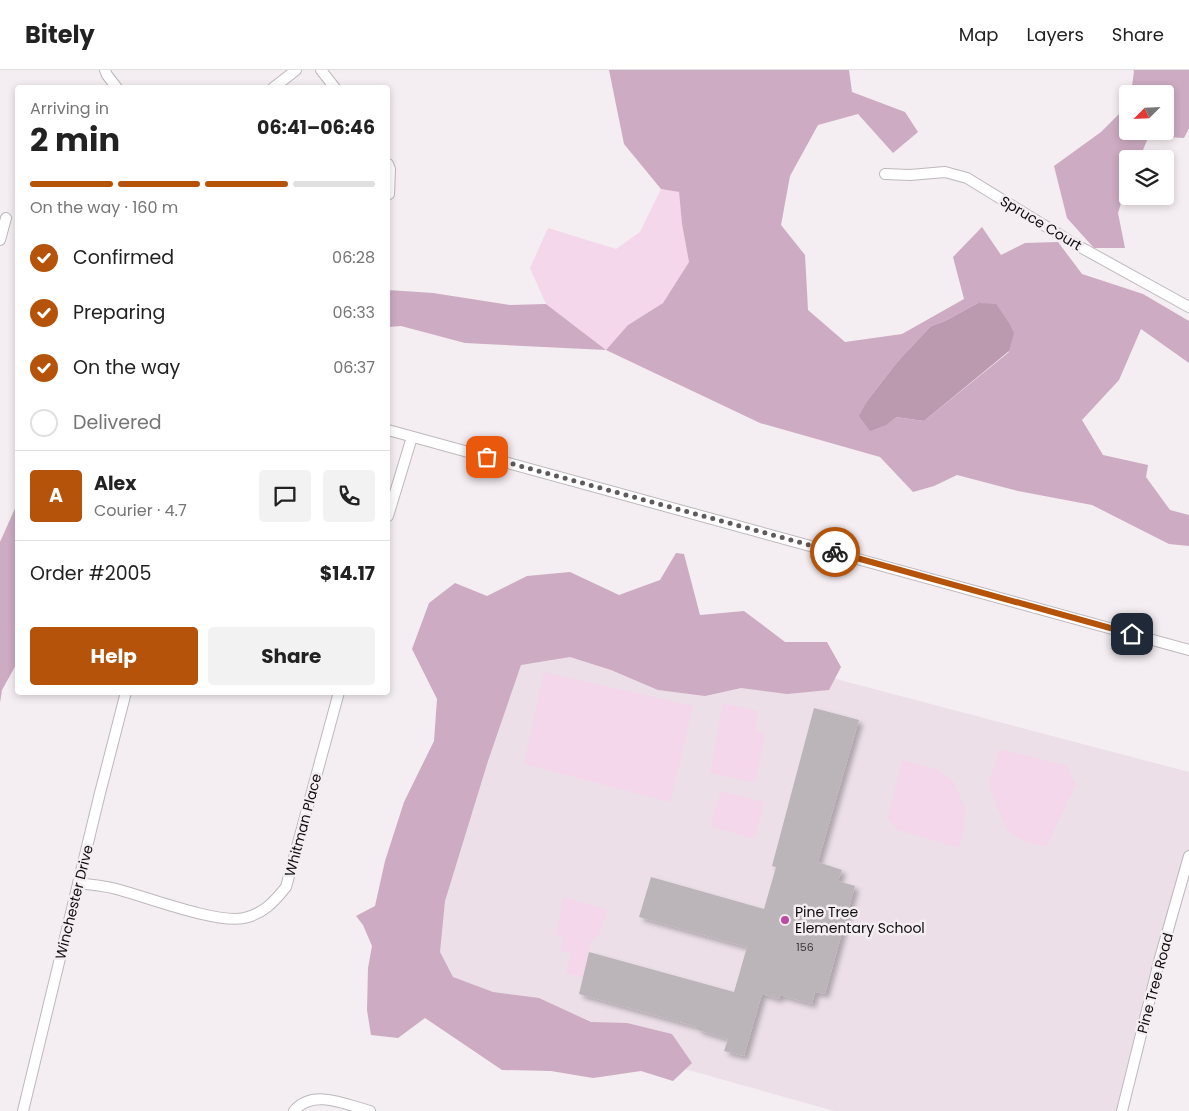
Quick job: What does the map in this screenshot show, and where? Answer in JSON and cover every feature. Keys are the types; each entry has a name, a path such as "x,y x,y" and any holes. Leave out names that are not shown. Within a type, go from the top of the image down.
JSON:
{"street":[{"path":"105,70 107,76 114,85"},
{"path":"277,85 296,70"},
{"path":"321,70 333,85"},
{"name":"Spruce Court","path":"885,174 910,175 945,172 968,178 1073,243 1189,307"},
{"path":"0,240 3,217"},
{"path":"390,431 1189,650"},
{"path":"390,509 412,437"},
{"name":"Winchester Drive","path":"23,1111 125,695"},
{"name":"Whitman Place","path":"78,884 117,889 219,918 242,919 259,913 272,905 286,887 338,695"},
{"name":"Pine Tree Road","path":"1122,1111 1160,958 1189,856"},
{"path":"294,1111 311,1100 324,1098 370,1111"}],"shaded area":[{"path":"609,70 849,70 852,92 905,112 918,132 893,153 858,114 818,125 790,176 781,225 805,255 808,310 845,342 902,334 964,299 953,257 982,227 1001,255 1025,243 1058,242 1082,274 1143,294 1189,321 1189,363 1141,329 1119,380 1082,420 1103,455 1148,465 1146,477 1170,510 1189,515 1189,546 1169,544 1092,505 1018,491 957,475 934,486 913,492 880,457 760,423 606,350 628,325 663,303 689,262 682,224 679,192 661,189 624,144","holes":["978,303 1009,352 924,421 896,417 860,416 867,401 898,361 931,326 945,321"]},
{"path":"1189,70 1189,128 1184,138 1174,137 1174,85 1132,85 1134,71"},
{"path":"1119,114 1119,140 1147,140 1143,150 1119,150 1120,205 1118,213 1125,248 1094,248 1067,218 1054,166 1101,132"},
{"path":"661,189 679,192 682,224 689,262 663,303 628,325 606,350 546,304 530,268 548,228 616,249 640,232"},
{"path":"390,290 433,293 510,305 546,304 606,350 465,343 401,326 390,327"},
{"path":"978,303 996,304 1009,323 1014,333 1009,351 924,421 896,417 886,425 870,431 859,416 867,401 898,361 931,326 945,321"},
{"path":"15,508 15,667 2,690 0,703 0,542"},
{"path":"676,553 684,554 700,615 744,611 785,642 827,642 841,667 829,690 787,694 741,688 705,696 658,690 611,670 570,657 521,665 488,761 445,901 440,952 453,977 493,992 539,998 591,1022 627,1023 672,1034 692,1063 673,1081 641,1071 593,1078 551,1071 502,1070 425,1018 398,1038 371,1035 367,1010 368,968 372,946 363,925 356,916 375,906 385,861 404,802 434,741 437,699 412,649 429,603 455,583 487,596 527,576 570,572 619,595 660,580"},
{"path":"506,592 1189,772 1189,856 1122,1111 834,1111 408,991"},
{"path":"544,672 693,706 670,802 524,764"},
{"path":"723,703 757,711 756,731 765,735 755,783 710,773"},
{"path":"1000,749 1067,766 1076,785 1046,847 1027,842 1008,832 989,783"},
{"path":"902,760 939,770 954,783 965,808 963,836 958,848 898,830 888,818"},
{"path":"721,791 764,802 754,839 710,826"},
{"path":"564,897 607,910 599,935 590,942 583,978 566,973 572,953 560,951 563,937 556,935"}],"building":[{"path":"814,708 859,720 818,862 842,870 838,881 855,886 825,994 815,992 812,1004 780,995 779,999 762,994 744,1056 724,1051 728,1039 698,1030 698,1027 579,994 589,952 734,992 747,947 639,917 651,877 764,909 776,867 772,866"}],"way so far":[{"path":"487,457 835,552"}],"place":[{"name":"Pine Tree Elementary School","path":"785,920"}],"route":[{"path":"835,552 1132,634"}]}
